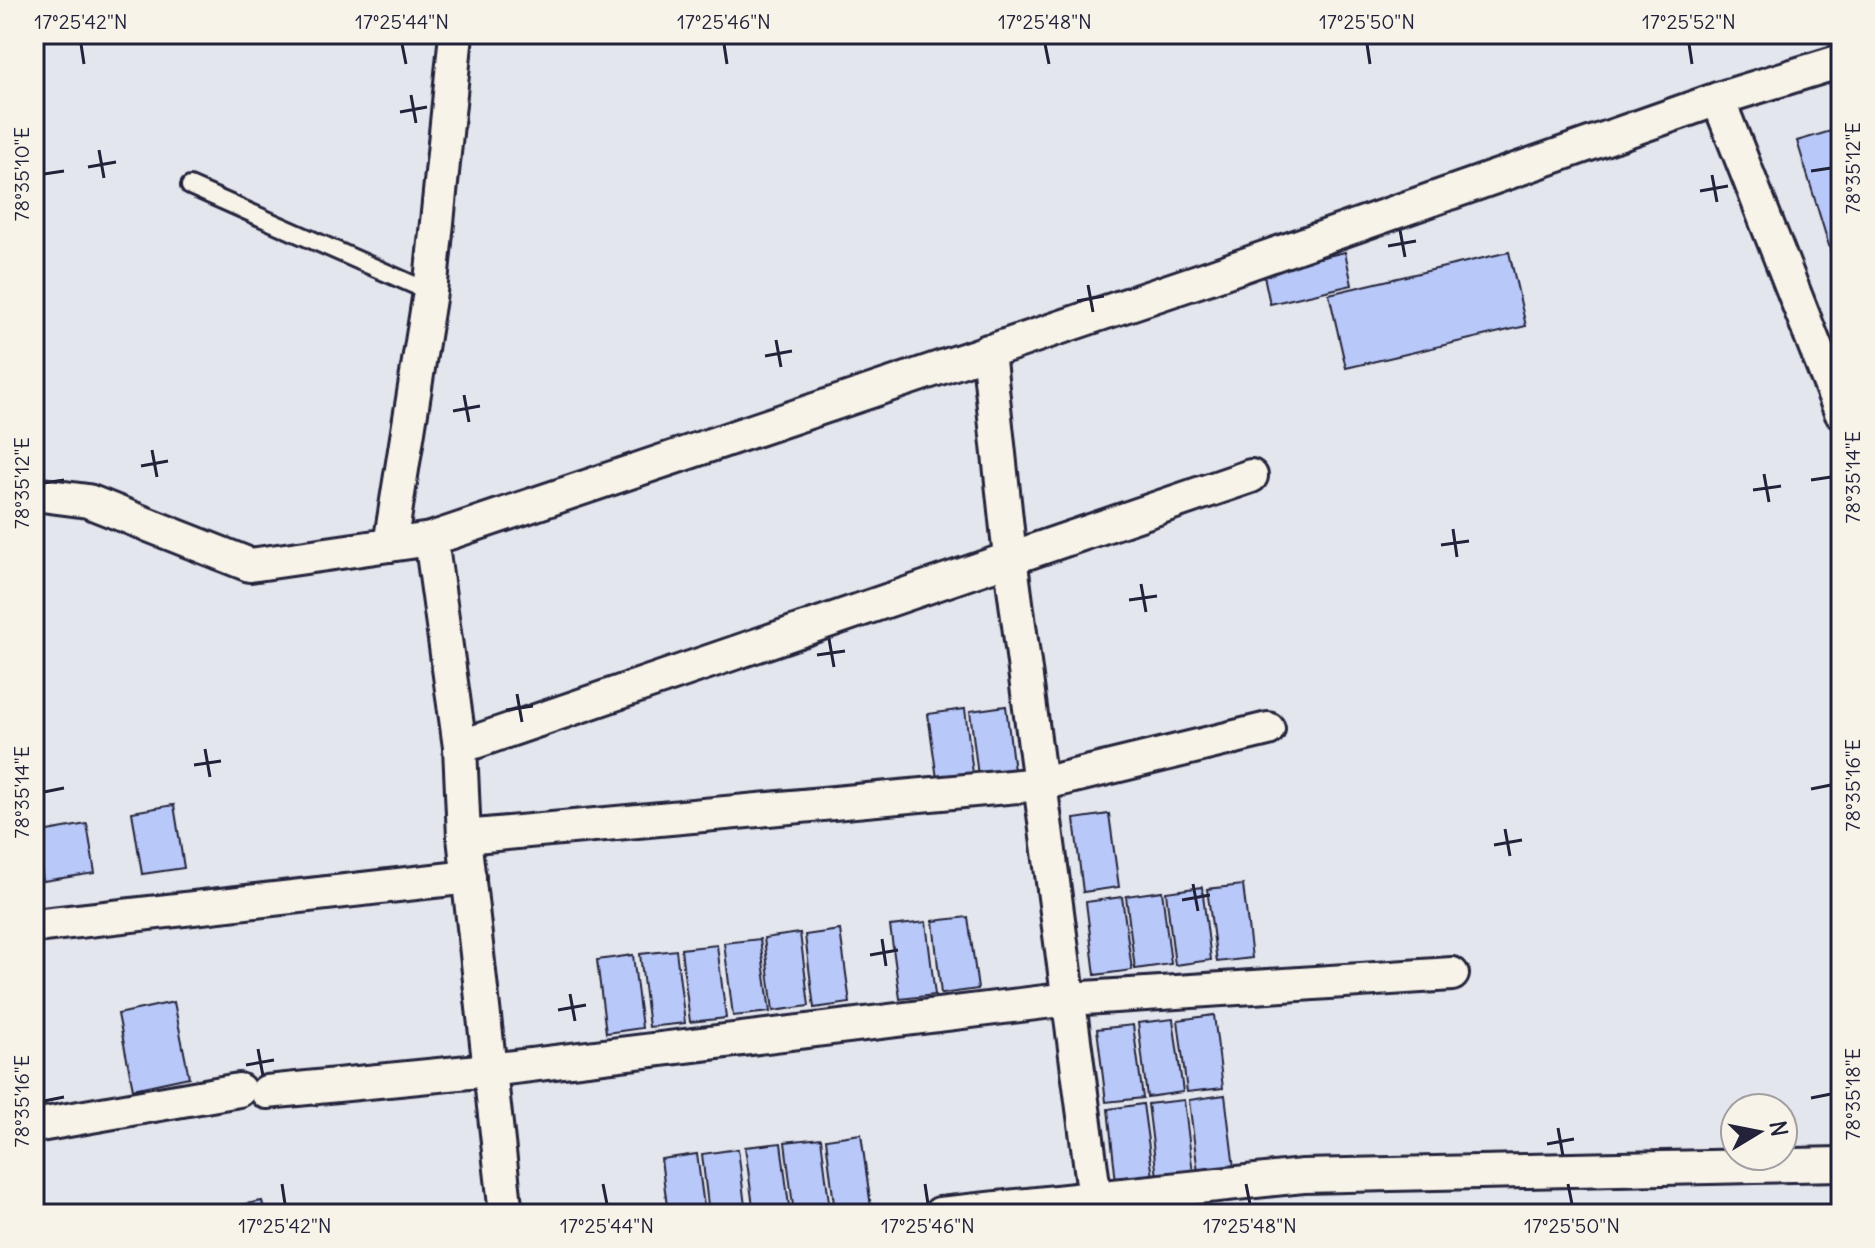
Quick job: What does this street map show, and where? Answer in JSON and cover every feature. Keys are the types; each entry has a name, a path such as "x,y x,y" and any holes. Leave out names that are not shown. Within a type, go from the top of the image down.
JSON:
{"street":[{"path":"390,545 430,292 456,34"},
{"path":"34,494 88,501 250,565 431,539 1207,278 1718,99 1841,61"},
{"path":"1718,99 1841,412"},
{"path":"988,351 1010,557 1096,1205"},
{"path":"460,747 1251,476"},
{"path":"431,539 460,747 464,837 506,1214"},
{"path":"464,837 1041,784 1268,729"},
{"path":"34,926 469,877"},
{"path":"34,1126 253,1091 489,1070 1069,999 1452,974"},
{"path":"940,1214 1096,1205 1303,1176 1841,1164"}],"lane":[{"path":"190,186 430,292"}],"building":[{"path":"1841,128 1841,260 1834,262 1797,141"},
{"path":"1345,252 1352,285 1270,304 1263,271"},
{"path":"1509,252 1526,326 1346,368 1329,294"},
{"path":"1006,706 1015,779 979,784 970,711"},
{"path":"965,709 974,782 938,786 928,714"},
{"path":"174,805 184,868 142,874 132,812"},
{"path":"1109,814 1119,887 1083,892 1074,819"},
{"path":"87,824 95,873 43,881 36,833"},
{"path":"1243,885 1252,958 1217,962 1207,889"},
{"path":"1202,887 1211,960 1175,965 1166,892"},
{"path":"1162,891 1171,964 1135,969 1126,896"},
{"path":"1122,897 1132,970 1095,975 1086,902"},
{"path":"968,917 978,989 941,994 933,921"},
{"path":"926,922 935,995 900,999 890,926"},
{"path":"840,930 850,1003 814,1008 805,935"},
{"path":"800,933 809,1006 773,1011 764,938"},
{"path":"760,939 770,1012 733,1016 724,943"},
{"path":"717,945 726,1018 690,1022 681,949"},
{"path":"676,950 685,1023 649,1027 640,954"},
{"path":"633,955 642,1028 606,1033 597,960"},
{"path":"174,1002 189,1077 133,1089 118,1014"},
{"path":"1214,1015 1223,1088 1187,1092 1178,1020"},
{"path":"1173,1019 1183,1092 1147,1097 1138,1023"},
{"path":"1133,1025 1143,1098 1106,1102 1097,1029"},
{"path":"1225,1095 1234,1168 1198,1173 1189,1100"},
{"path":"1184,1100 1193,1173 1157,1177 1148,1104"},
{"path":"1143,1104 1153,1177 1116,1182 1108,1109"},
{"path":"861,1134 871,1207 835,1212 826,1139"},
{"path":"821,1138 830,1210 794,1214 785,1142"},
{"path":"781,1143 790,1214 754,1214 745,1147"},
{"path":"738,1149 746,1214 709,1214 702,1154"},
{"path":"697,1154 705,1214 668,1214 661,1159"},
{"path":"262,1201 265,1214 221,1214 220,1209"}]}
